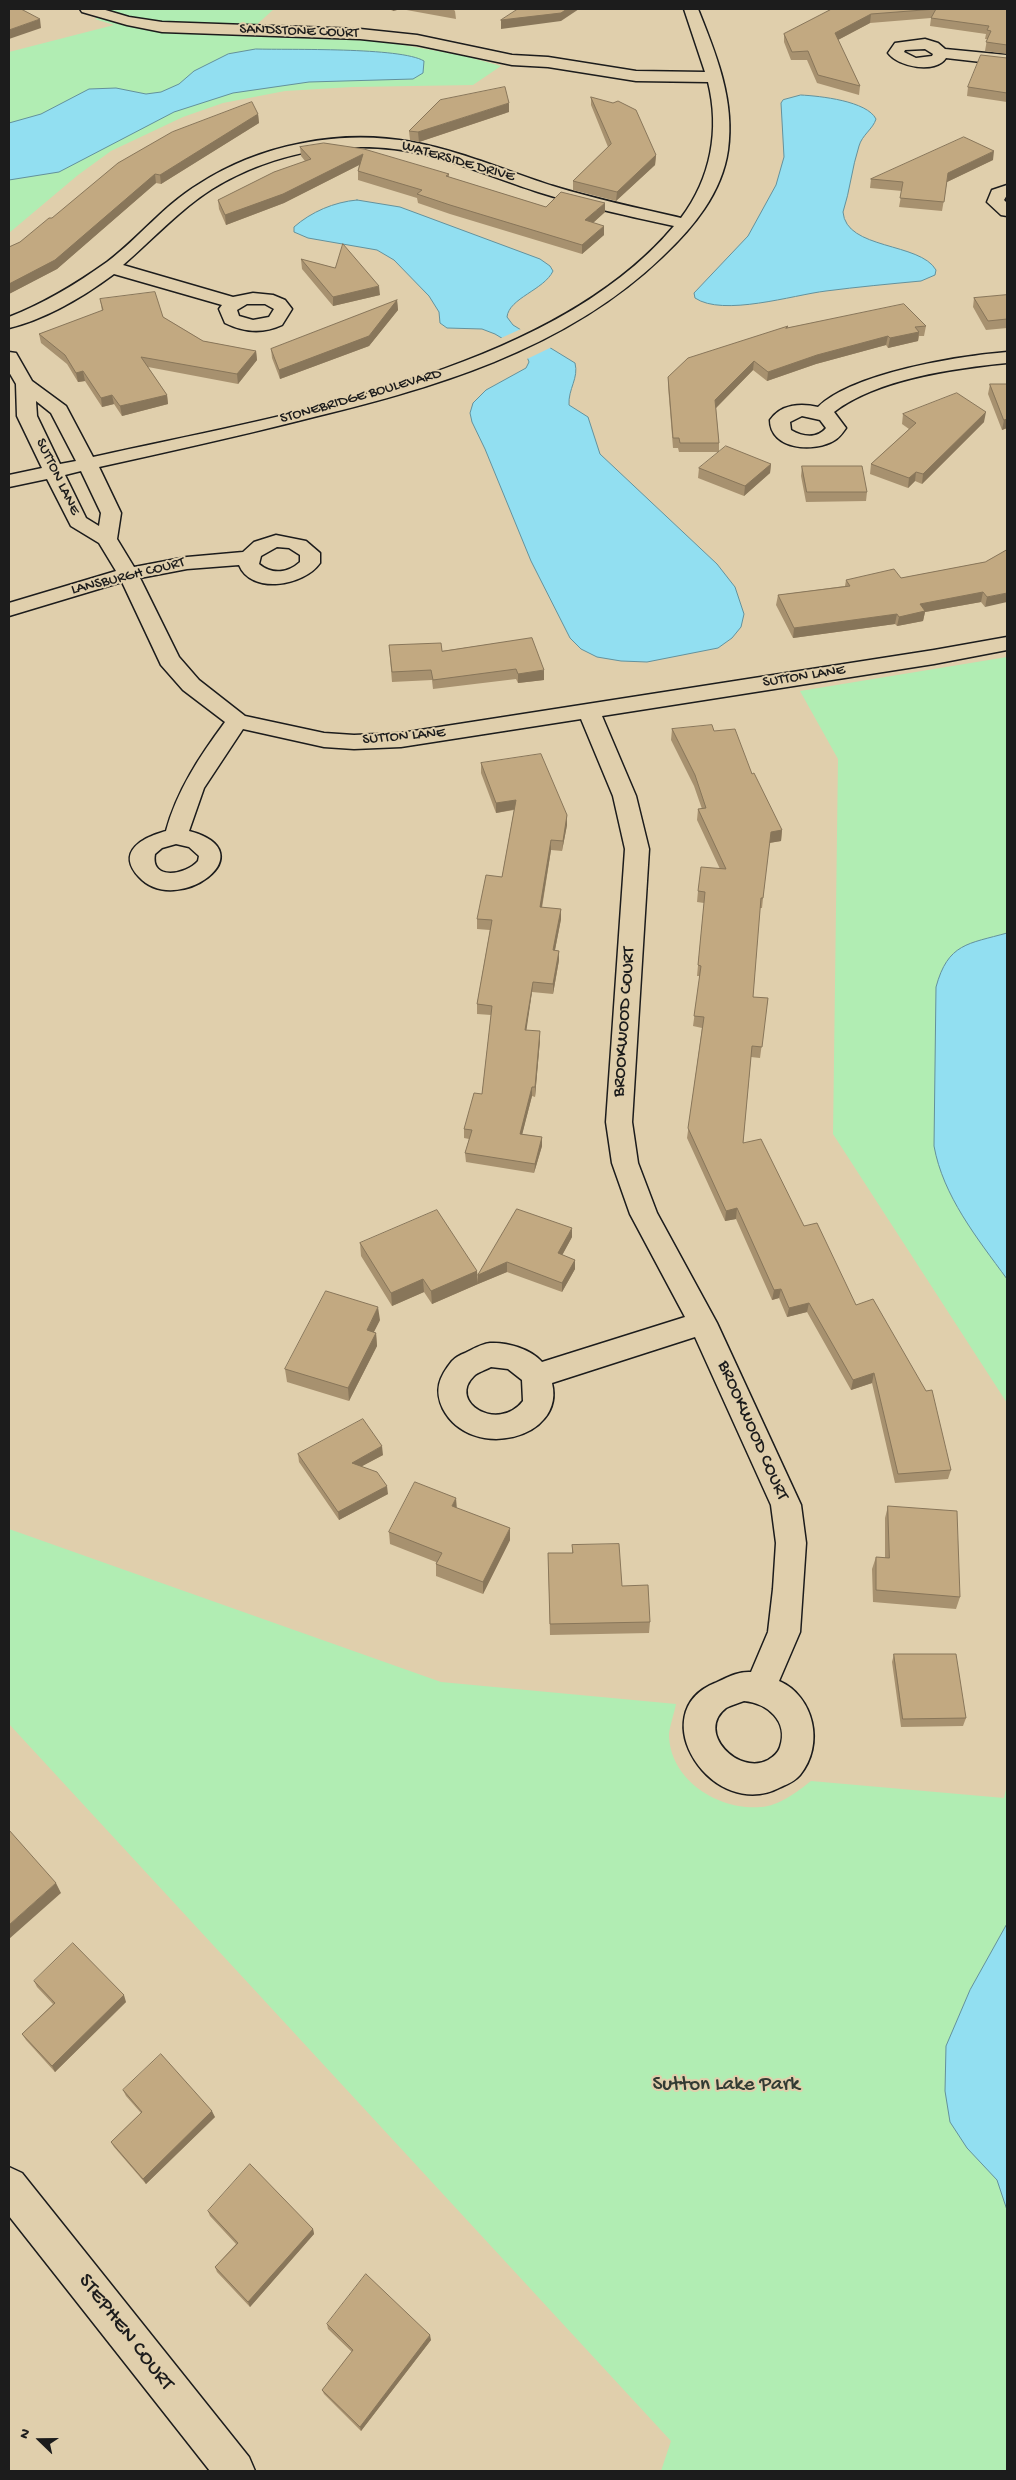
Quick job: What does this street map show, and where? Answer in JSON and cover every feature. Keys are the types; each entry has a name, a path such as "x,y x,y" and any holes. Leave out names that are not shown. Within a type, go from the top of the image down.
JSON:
{"street":[{"name":"SANDSTONE COURT","path":"87,9 127,21 162,27 377,35 417,40 512,60 558,76 612,86 661,90 718,84"},
{"name":"STONEBRIDGE BOULEVARD","path":"9,482 377,396 437,378 508,350 538,335 583,310 632,277 661,251 685,224 706,192 714,172 721,139 718,84 691,9"},
{"path":"942,53 1007,60"},
{"name":"WATERSIDE DRIVE","path":"9,323 63,299 87,285 190,198 234,171 296,150 344,142 379,142 417,148 586,201 685,224"},
{"path":"1007,190 995,197 995,202 1007,211"},
{"path":"110,267 234,303"},
{"name":"SUTTON LANE","path":"9,358 25,384 27,416 78,522 107,539 128,574 169,660 191,685 238,720 316,738 372,741 440,735 934,657 1007,643"},
{"path":"822,413 846,396 902,375 951,363 1007,358"},
{"path":"25,384 59,410 111,513 107,539"},
{"name":"LANSBURGH COURT","path":"9,610 128,574 212,558 249,558"},
{"name":"BROOKWOOD COURT","path":"589,711 624,794 634,828 637,850 619,1122 625,1163 644,1214 703,1322 786,1505 791,1543 789,1589 784,1632 760,1688"},
{"path":"176,836 188,795 201,770 238,720"},
{"path":"536,1376 703,1322"},
{"name":"STEPHEN COURT","path":"11,2197 235,2471"}],"green space":[{"path":"112,9 274,9 244,36 382,41 465,56 501,66 473,85 352,87 285,91 223,103 183,117 111,151 78,175 9,233 9,52 114,25 95,19"},
{"path":"1007,657 1007,1403 833,1134 838,759 800,691"},
{"name":"Sutton Lake Park","path":"9,1529 441,1682 676,1704 669,1734 671,1751 677,1765 699,1789 713,1798 729,1804 745,1807 768,1806 788,1798 811,1781 1004,1798 1007,1785 1007,2471 661,2471 671,2441 9,1724"}],"water":[{"path":"256,49 344,50 393,53 424,61 423,73 413,79 309,82 233,93 174,112 59,172 9,180 9,123 41,114 89,89 116,88 146,94 161,92 179,84 194,71 228,54"},
{"path":"801,95 831,98 853,104 871,113 876,119 860,142 843,212 847,224 857,233 870,240 915,254 928,261 936,270 935,275 921,281 826,291 740,305 707,303 695,298 694,293 748,236 776,185 784,157 781,103 783,100"},
{"path":"357,200 400,207 540,259 550,266 553,271 549,278 514,304 509,310 507,317 513,325 575,363 576,374 569,405 588,417 600,454 717,564 735,587 744,614 741,627 732,638 718,648 647,662 621,661 597,657 581,649 570,638 531,561 472,422 470,413 473,403 486,390 526,368 529,362 525,352 495,334 482,329 447,328 440,323 439,312 429,296 394,260 377,250 308,238 294,232 294,227 315,212 331,205"},
{"path":"1007,933 1007,1279 973,1232 953,1199 938,1164 934,1146 936,987 941,972 953,953 961,948 971,943"},
{"path":"1007,1924 1007,2210 997,2180 967,2148 950,2122 945,2091 946,2046 970,1990"}],"pier":[{"path":"523,328 554,346 525,360 523,354 499,339"}],"building":[{"path":"9,9 21,9 40,19 9,30"},
{"path":"518,9 567,9 561,13 501,20"},
{"path":"832,9 936,9 871,14 835,33 860,86 818,75 808,51 792,52 784,34"},
{"path":"936,9 1007,9 1007,45 986,42 991,31 987,30 989,26 931,18"},
{"path":"981,55 1007,58 1007,93 968,87"},
{"path":"505,87 509,103 418,132 409,131 440,100"},
{"path":"591,97 613,103 618,101 636,110 656,155 617,192 573,181 611,144"},
{"path":"252,102 258,114 160,175 155,174 55,260 9,284 9,247 20,242 49,218 52,218 118,163 172,132"},
{"path":"964,137 994,151 948,173 944,202 900,198 903,182 871,179"},
{"path":"324,143 364,149 449,174 446,176 546,207 561,192 605,203 585,220 604,226 582,245 450,205 417,194 422,190 358,171 363,154 283,194 225,215 218,200 274,172 311,159 300,147"},
{"path":"343,244 379,286 333,297 301,259 335,268"},
{"path":"155,292 163,317 203,341 256,351 237,374 141,357 167,395 120,406 112,395 101,398 83,371 76,373 65,355 39,334 103,310 100,299"},
{"path":"1007,295 1007,319 988,321 974,298"},
{"path":"397,300 369,336 279,370 271,349"},
{"path":"904,304 926,326 915,327 919,332 890,338 888,336 817,355 768,372 754,361 715,400 719,443 680,443 679,438 673,438 668,377 688,358 788,326 786,328"},
{"path":"990,384 1007,384 1007,419 1004,420"},
{"path":"957,393 986,412 923,474 916,472 909,478 871,464 916,423 903,414"},
{"path":"726,446 771,464 745,486 699,468"},
{"path":"802,466 862,466 867,492 807,492"},
{"path":"1007,550 1007,593 987,597 983,592 920,604 925,611 899,617 897,614 794,628 778,595 850,586 846,580 894,569 901,578 985,562"},
{"path":"532,638 544,670 518,674 516,669 433,680 431,670 392,672 389,645 441,643 442,651"},
{"path":"712,725 714,731 735,729 752,774 754,773 782,830 771,832 763,898 761,898 753,997 768,998 762,1047 752,1046 743,1143 761,1139 804,1226 817,1223 856,1305 873,1299 926,1391 932,1390 951,1470 898,1474 874,1373 853,1380 809,1303 789,1308 781,1289 774,1290 737,1208 726,1211 688,1128 704,1017 694,1016 701,966 698,965 705,892 698,891 701,867 726,869 698,809 706,808 695,775 672,729"},
{"path":"541,754 567,815 563,841 551,840 540,907 561,909 553,950 559,951 553,984 533,982 525,1030 540,1031 535,1087 532,1087 520,1134 542,1137 535,1164 465,1153 472,1130 464,1129 474,1093 482,1094 492,1006 477,1004 492,920 477,919 486,875 502,877 516,800 496,803 481,763"},
{"path":"517,1209 572,1228 558,1253 575,1260 562,1283 507,1262 478,1275"},
{"path":"437,1210 477,1271 431,1291 423,1279 391,1293 360,1243"},
{"path":"326,1291 378,1307 367,1330 376,1333 348,1388 285,1369"},
{"path":"363,1419 382,1446 352,1463 377,1472 387,1486 338,1512 298,1454"},
{"path":"415,1482 456,1498 452,1506 510,1528 483,1582 436,1564 442,1553 389,1532"},
{"path":"888,1506 957,1511 960,1597 876,1590 876,1557 889,1558"},
{"path":"619,1544 622,1586 648,1585 650,1622 550,1624 548,1553 573,1553 572,1545"},
{"path":"894,1654 956,1654 966,1718 903,1719"},
{"path":"9,1830 56,1883 9,1925"},
{"path":"73,1943 124,1995 52,2066 22,2034 55,2003 34,1981"},
{"path":"161,2054 212,2111 143,2179 111,2142 142,2112 123,2090"},
{"path":"250,2164 313,2229 248,2302 215,2267 238,2243 208,2211"},
{"path":"366,2274 430,2335 360,2427 322,2390 353,2350 327,2324"}]}
